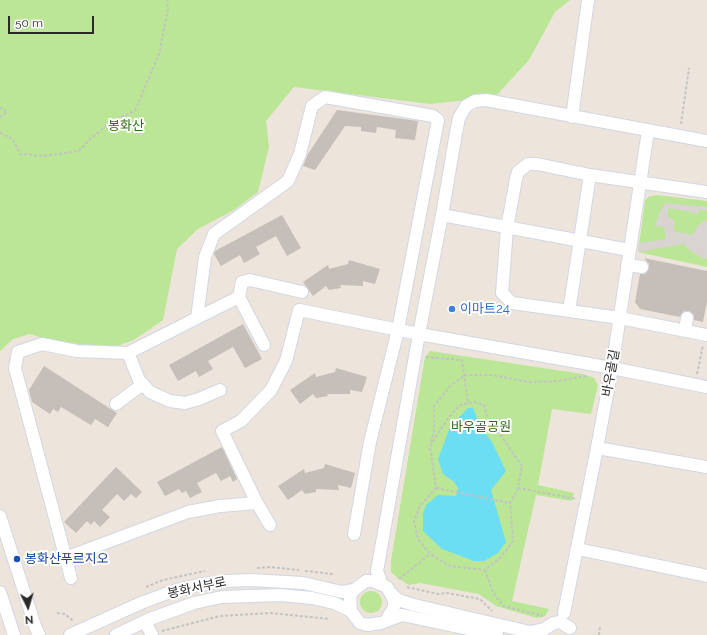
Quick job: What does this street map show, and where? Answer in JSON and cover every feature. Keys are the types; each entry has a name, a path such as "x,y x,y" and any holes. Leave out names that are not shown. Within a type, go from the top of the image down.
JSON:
{"street":[{"path":"572,117 588,0"},
{"path":"197,318 205,257 214,234 288,180 300,154 312,106 325,97 433,116 438,120 398,330 370,442 354,534"},
{"path":"574,633 560,622 530,632 404,603 398,600 379,577 419,334 459,118 466,106 475,101 486,100 707,141"},
{"name":"바우골길","path":"564,613 578,549 612,368 639,181 648,131"},
{"path":"706,334 686,324 620,318 512,303 502,294 507,228 516,179 523,167 528,164 537,164 590,174 707,192"},
{"path":"569,311 590,174"},
{"path":"442,214 507,228 629,250"},
{"path":"627,265 642,267"},
{"path":"264,344 239,296 242,282 250,280 302,292"},
{"path":"71,578 15,368 18,352 42,344 77,351 128,353 239,296"},
{"path":"270,524 257,503 222,431 241,420 271,390 286,361 300,310 419,334 707,386"},
{"path":"128,353 142,384 150,392 170,401 185,403 199,400 220,390"},
{"path":"116,404 142,384"},
{"path":"597,448 707,467"},
{"path":"65,558 188,512 220,506 257,503"},
{"path":"0,516 39,635"},
{"path":"578,549 707,576"},
{"path":"379,577 366,582 354,590 350,596 351,611 367,635 384,622 394,607 392,593"},
{"name":"봉화서부로","path":"70,635 141,603 176,590 198,585 226,581 251,580 303,583 342,592 354,590"},
{"path":"0,592 14,635"},
{"name":"봉화서부로","path":"116,635 144,622 194,603 245,595 281,595 312,598 334,603 351,611"},
{"path":"546,626 564,613 574,633"},
{"path":"360,623 367,625 384,622 402,615 497,635"},
{"path":"144,622 156,634"}],"path":[{"path":"0,133 13,139 20,154 44,156 79,150 114,120 135,111 159,54 168,9 167,0"},
{"path":"679,136 689,68"},
{"path":"0,107 7,112 0,117"},
{"path":"695,384 706,334"},
{"path":"425,357 462,360 468,403"},
{"path":"430,446 449,417 460,405 474,402 484,405 486,414 492,424 522,466 518,488 510,503 513,541 501,557 485,570 450,566 430,554 418,539 414,522 420,506 436,488 430,446 434,432 434,406 450,386 465,375 491,375 530,382 558,381 588,376"},
{"path":"436,488 510,503"},
{"path":"518,488 578,499"},
{"path":"399,579 430,554"},
{"path":"485,570 493,592 503,606 546,626"},
{"path":"407,587 438,594 447,593 480,599 496,614"},
{"path":"156,634 180,625 220,616 271,613 329,619"},
{"path":"599,635 600,626"}],"green space":[{"name":"봉화산","path":"0,0 570,0 555,12 529,60 495,97 430,104 294,87 266,121 269,147 258,192 234,210 198,229 177,249 163,320 134,340 114,347 82,345 46,339 30,334 13,339 0,351"},
{"path":"657,195 707,201 707,267 638,252 645,201 648,197"},
{"name":"바우골공원","path":"430,351 583,374 594,378 598,385 591,414 552,409 538,485 574,493 572,501 536,495 512,601 549,609 545,616 537,618 496,606 479,594 420,583 409,585 391,572 391,561 425,357"},
{"path":"371,591 379,594 382,602 379,610 371,613 363,610 360,602 363,594"}],"shaded area":[{"path":"666,203 707,207 707,211 699,210 699,214 669,208 667,216 674,220 674,231 692,235 699,224 707,220 707,259 703,259 694,254 684,244 638,252 639,243 666,239 664,227 655,226 661,209"}],"water":[{"path":"468,408 473,408 482,429 492,442 506,471 491,490 506,542 498,553 484,561 474,561 442,549 423,531 423,514 426,505 438,495 456,496 458,488 454,482 443,474 438,459 450,427"}],"building":[{"path":"337,110 418,121 415,140 395,138 396,130 377,127 376,133 361,131 361,127 345,126 315,170 303,166 308,154"},
{"path":"282,215 301,248 287,256 276,236 256,247 260,254 244,263 240,255 221,266 214,254 215,251"},
{"path":"644,258 707,271 707,301 703,322 694,320 694,315 689,311 684,311 680,317 640,309 635,302 640,274 645,274 649,268 649,264"},
{"path":"349,260 380,269 375,284 363,281 363,286 340,285 341,288 329,290 326,286 313,296 303,282 328,265 329,269 348,264"},
{"path":"243,324 262,359 245,368 233,347 208,361 213,369 199,377 196,371 178,381 169,365"},
{"path":"44,366 117,413 108,427 95,419 91,425 61,407 58,412 53,409 50,414 32,402 29,390"},
{"path":"336,368 367,377 362,392 350,390 350,394 327,394 328,396 316,398 313,394 300,404 290,390 315,373 316,377 335,372"},
{"path":"222,447 237,479 233,482 230,476 221,481 216,473 197,483 202,492 190,498 186,491 182,493 179,489 165,496 157,482"},
{"path":"325,464 355,473 351,488 338,485 339,490 316,489 316,492 305,494 302,490 288,500 278,486 304,469 305,473 324,468"},
{"path":"116,467 142,492 136,498 131,494 124,501 117,494 102,510 110,517 100,527 94,521 91,525 87,521 76,533 64,522"}],"place":[{"name":"이마트24","path":"452,309"},
{"name":"봉화산푸르지오","path":"17,559"}]}
